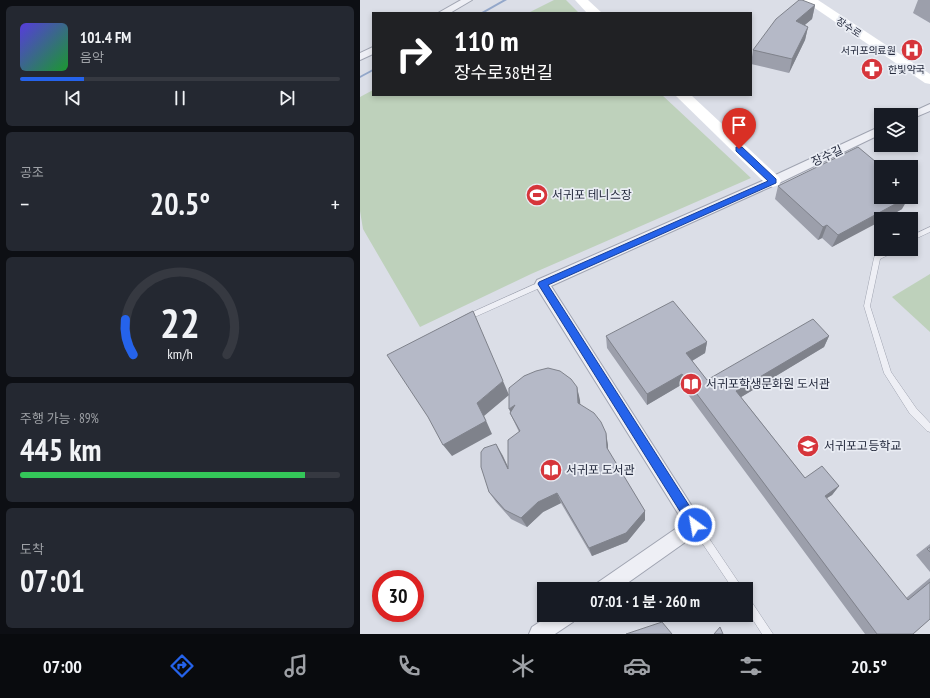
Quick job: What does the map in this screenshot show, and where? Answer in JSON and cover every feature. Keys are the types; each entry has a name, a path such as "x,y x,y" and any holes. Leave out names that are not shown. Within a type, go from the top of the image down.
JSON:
{"street":[{"path":"445,12 468,0"},
{"path":"581,0 594,12"},
{"name":"장수로","path":"809,0 930,80"},
{"path":"360,56 372,50"},
{"path":"683,96 773,181"},
{"path":"918,113 930,107"},
{"name":"장수길","path":"542,284 773,181 874,133"},
{"path":"542,284 695,525 613,582"},
{"path":"539,634 556,622"}],"lane":[{"path":"918,235 930,229"},
{"path":"882,256 878,258 867,306 888,373 913,411 930,428"},
{"path":"461,320 542,284"},
{"path":"695,525 733,582"},
{"path":"753,612 768,634"}],"green space":[{"path":"554,0 566,0 578,12 530,12"},
{"name":"서귀포 테니스장","path":"372,91 372,96 663,96 751,178 531,274 420,327 363,229 360,211 360,97"},
{"path":"930,274 930,332 892,297"}],"building":[{"path":"799,0 815,5 796,21 808,27 792,59 753,50 776,19"},
{"path":"858,147 874,160 874,204 895,204 880,212 874,212 874,215 838,235 827,225 823,227 778,186"},
{"path":"673,301 707,342 686,353 707,380 813,319 829,336 736,391 805,478 822,466 839,486 825,496 908,600 930,582 930,619 913,634 877,634 682,374 647,394 606,336"},
{"path":"473,311 503,381 477,403 486,421 443,445 428,417 387,355"},
{"name":"서귀포 도서관","path":"548,368 560,371 571,379 577,387 578,403 594,413 601,422 606,433 607,448 645,511 626,533 589,548 557,493 538,502 521,518 505,510 489,492 481,467 481,452 484,448 496,444 508,469 508,440 520,431 510,413 515,405 509,409 509,388 524,376"},
{"path":"662,622 672,634 626,634"},
{"path":"720,627 723,634 714,634"}],"waterway":[{"path":"484,12 505,0"},
{"path":"360,77 372,71"}],"place":[{"name":"서귀포의료원","path":"912,50"},
{"name":"한빛약국","path":"872,69"},
{"name":"서귀포 테니스장","path":"537,195"},
{"name":"서귀포학생문화원 도서관","path":"691,384"},
{"name":"서귀포고등학교","path":"808,446"},
{"name":"서귀포 도서관","path":"551,470"}],"route":[{"path":"695,525 542,284 773,181 739,149"}]}
